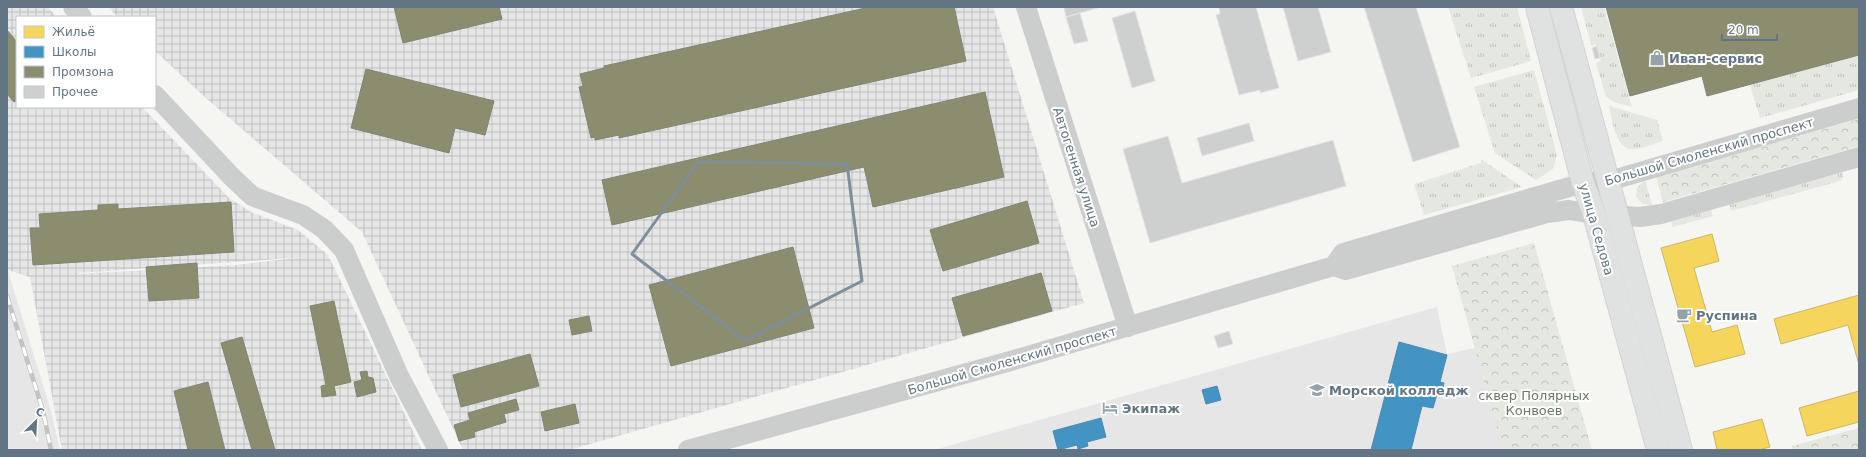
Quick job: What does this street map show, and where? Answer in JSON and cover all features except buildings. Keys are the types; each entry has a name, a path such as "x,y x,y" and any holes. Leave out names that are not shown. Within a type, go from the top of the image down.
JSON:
{"main road":[{"name":"улица Седова","path":"1537,7 1658,450"},
{"name":"улица Седова","path":"1561,7 1681,450"}],"street":[{"path":"73,7 81,16"},
{"name":"Автогенная улица","path":"1026,7 1128,327"},
{"path":"156,95 231,176 252,196 303,215 324,229 344,250 399,376 438,450"},
{"name":"Большой Смоленский проспект","path":"1334,266 1343,253 1584,183 1609,180 1859,108"},
{"name":"Большой Смоленский проспект","path":"688,450 1128,327 1334,266 1346,270 1547,213 1569,210 1617,216 1640,217 1661,214 1859,157"}],"highlighted area":[{"path":"698,162 847,164 862,281 745,341 632,254"}],"shaded area":[{"path":"7,7 47,7 56,16 16,16 16,108 143,108 229,198 251,212 298,230 328,255 422,450 62,450 30,277 8,270","holes":["306,257 235,265 78,273"]},
{"path":"108,7 993,7 1084,303 569,450 463,450 362,232 207,99 156,52 156,16 117,16"},
{"path":"7,268 51,411 60,450 7,450"},
{"name":"Морской колледж","path":"1437,307 1447,354 1475,348 1503,450 934,450"}],"green space":[{"path":"1448,7 1517,7 1531,61 1471,78"},
{"path":"1581,7 1604,7 1632,107 1614,102 1606,97 1596,63 1601,61 1596,44 1591,45"},
{"path":"1859,55 1859,90 1760,118 1750,85"},
{"path":"1534,70 1557,155 1553,169 1536,180 1495,153 1474,87"},
{"path":"1609,106 1657,120 1663,141 1640,148 1627,148 1618,139 1615,132"},
{"path":"1859,119 1859,146 1663,202 1656,177"},
{"path":"1481,159 1522,187 1424,215 1414,184 1481,163"},
{"path":"1843,172 1843,178 1840,181 1731,211 1729,205"},
{"path":"1645,180 1652,205 1642,204 1636,197 1637,188"},
{"path":"1711,210 1713,216 1672,227 1671,221"},
{"name":"сквер Полярных Конвоев","path":"1534,243 1592,450 1503,450 1452,266"},
{"path":"1859,428 1859,450 1793,450 1792,446"},
{"path":"1015,436 1018,450 965,450"}],"railway":[{"path":"7,296 43,411 51,450"}],"place":[{"name":"Иван-сервис","path":"1657,58"},
{"name":"Руспина","path":"1684,315"},
{"name":"Морской колледж","path":"1317,390"},
{"name":"Экипаж","path":"1110,408"}]}
